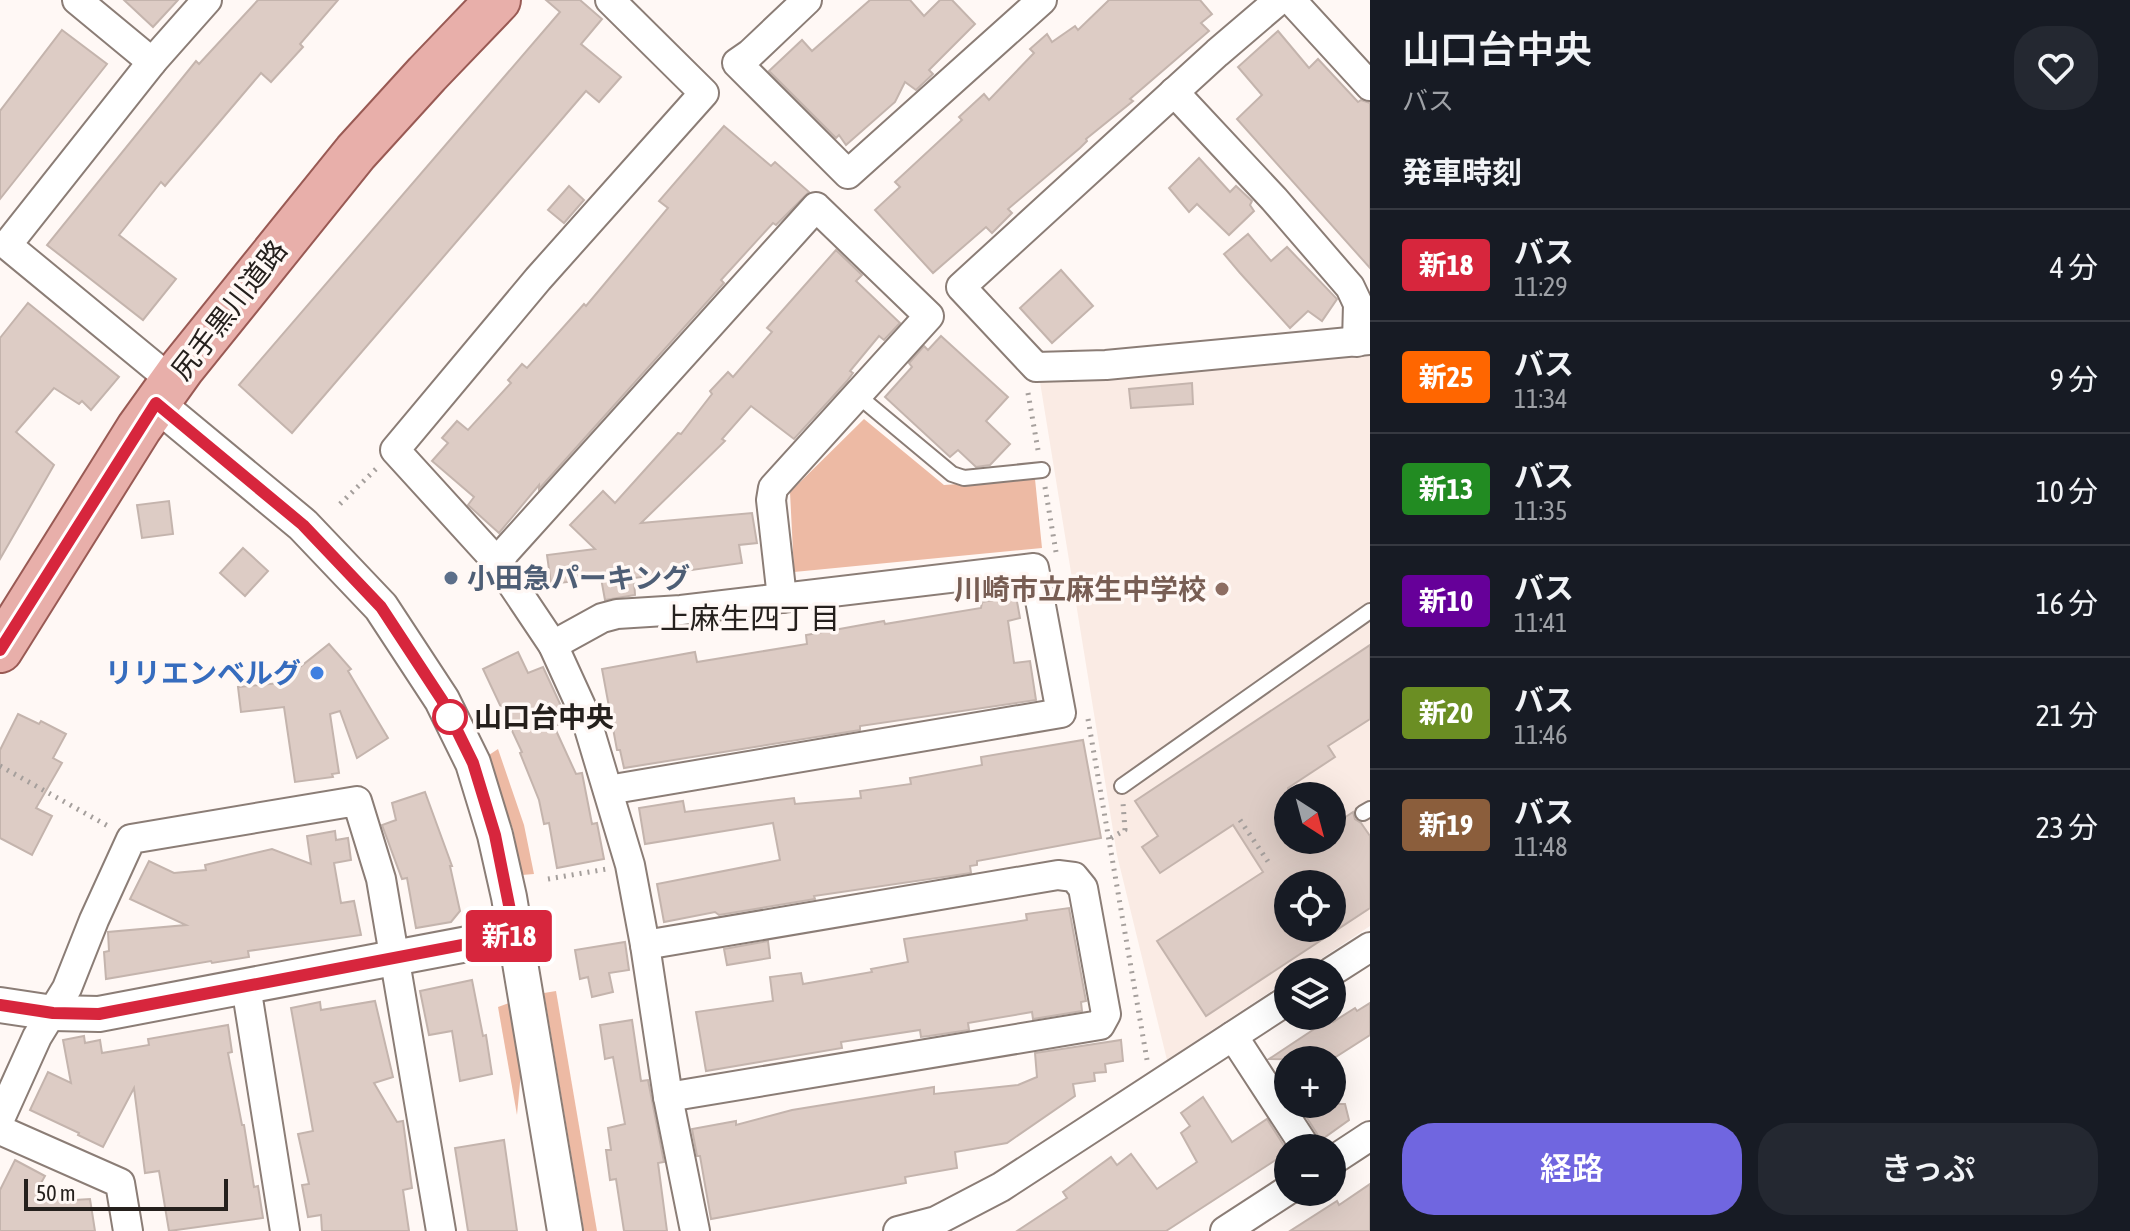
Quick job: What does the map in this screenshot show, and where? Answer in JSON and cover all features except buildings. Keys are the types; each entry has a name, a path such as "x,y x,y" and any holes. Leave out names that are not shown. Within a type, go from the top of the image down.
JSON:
{"main road":[{"name":"尻手黒川道路","path":"0,650 164,392 356,152 498,0"}],"street":[{"path":"77,0 152,62"},
{"path":"207,0 152,62 7,245 303,525 381,607 442,700 473,763 495,835 565,1231"},
{"path":"610,0 704,93 538,279 395,450 498,563 553,645 585,715 630,865 668,1097 695,1231"},
{"path":"807,0 737,63 848,174 1042,0"},
{"path":"1174,92 1274,199 1350,287 1358,304 1363,341 1106,365 1036,367 961,287 1174,92 1279,0"},
{"path":"1291,0 1370,86"},
{"path":"498,563 816,207 929,316 773,488 771,500 782,598"},
{"path":"553,645 602,618 617,614 681,610 1034,568 1061,713 608,790"},
{"path":"0,1119 37,1037 67,988 131,839 357,801 381,879 441,1231"},
{"path":"645,945 1058,875 1074,877 1083,888 1106,1014 1100,1025 668,1097"},
{"path":"0,1005 53,1013 99,1014 515,935"},
{"path":"1346,962 1370,947"},
{"path":"246,986 285,1231"},
{"path":"898,1231 936,1221 1001,1187 1274,1009"},
{"path":"1233,1036 1297,1134"},
{"path":"0,1130 120,1183 128,1231"},
{"path":"1346,1152 1370,1136"},
{"path":"1225,1231 1274,1199"}],"lane":[{"path":"856,394 952,474 964,478 1042,470"},
{"path":"1122,786 1370,611"}],"path":[{"path":"340,504 395,450"},
{"path":"0,766 107,826"},
{"path":"1111,838 1125,830 1122,786"},
{"path":"1106,815 1151,1089"},
{"path":"1240,820 1271,866"},
{"path":"548,879 611,869"}],"shaded area":[{"name":"川崎市立麻生中学校","path":"1370,351 1370,926 1346,942 1322,958 1274,958 1274,989 1167,1060 1117,855 1040,382"},
{"path":"864,419 944,485 1035,479 1042,548 794,572 790,492"},
{"path":"498,749 524,825 534,874 522,875 513,829 486,757"},
{"path":"556,991 597,1231 584,1231 544,993"},
{"path":"509,1003 521,1072 517,1115 498,1007"}],"bus line":[{"name":"新18","path":"0,650 156,403 303,525 381,607 442,700 473,763 495,835 515,935 99,1014 53,1013 0,1005"}],"place":[{"name":"小田急パーキング","path":"451,578"},
{"name":"川崎市立麻生中学校","path":"1222,589"},
{"name":"リリエンベルグ","path":"317,673"},
{"name":"山口台中央","path":"450,717"}],"district":[{"name":"上麻生四丁目","path":"750,618"}]}
